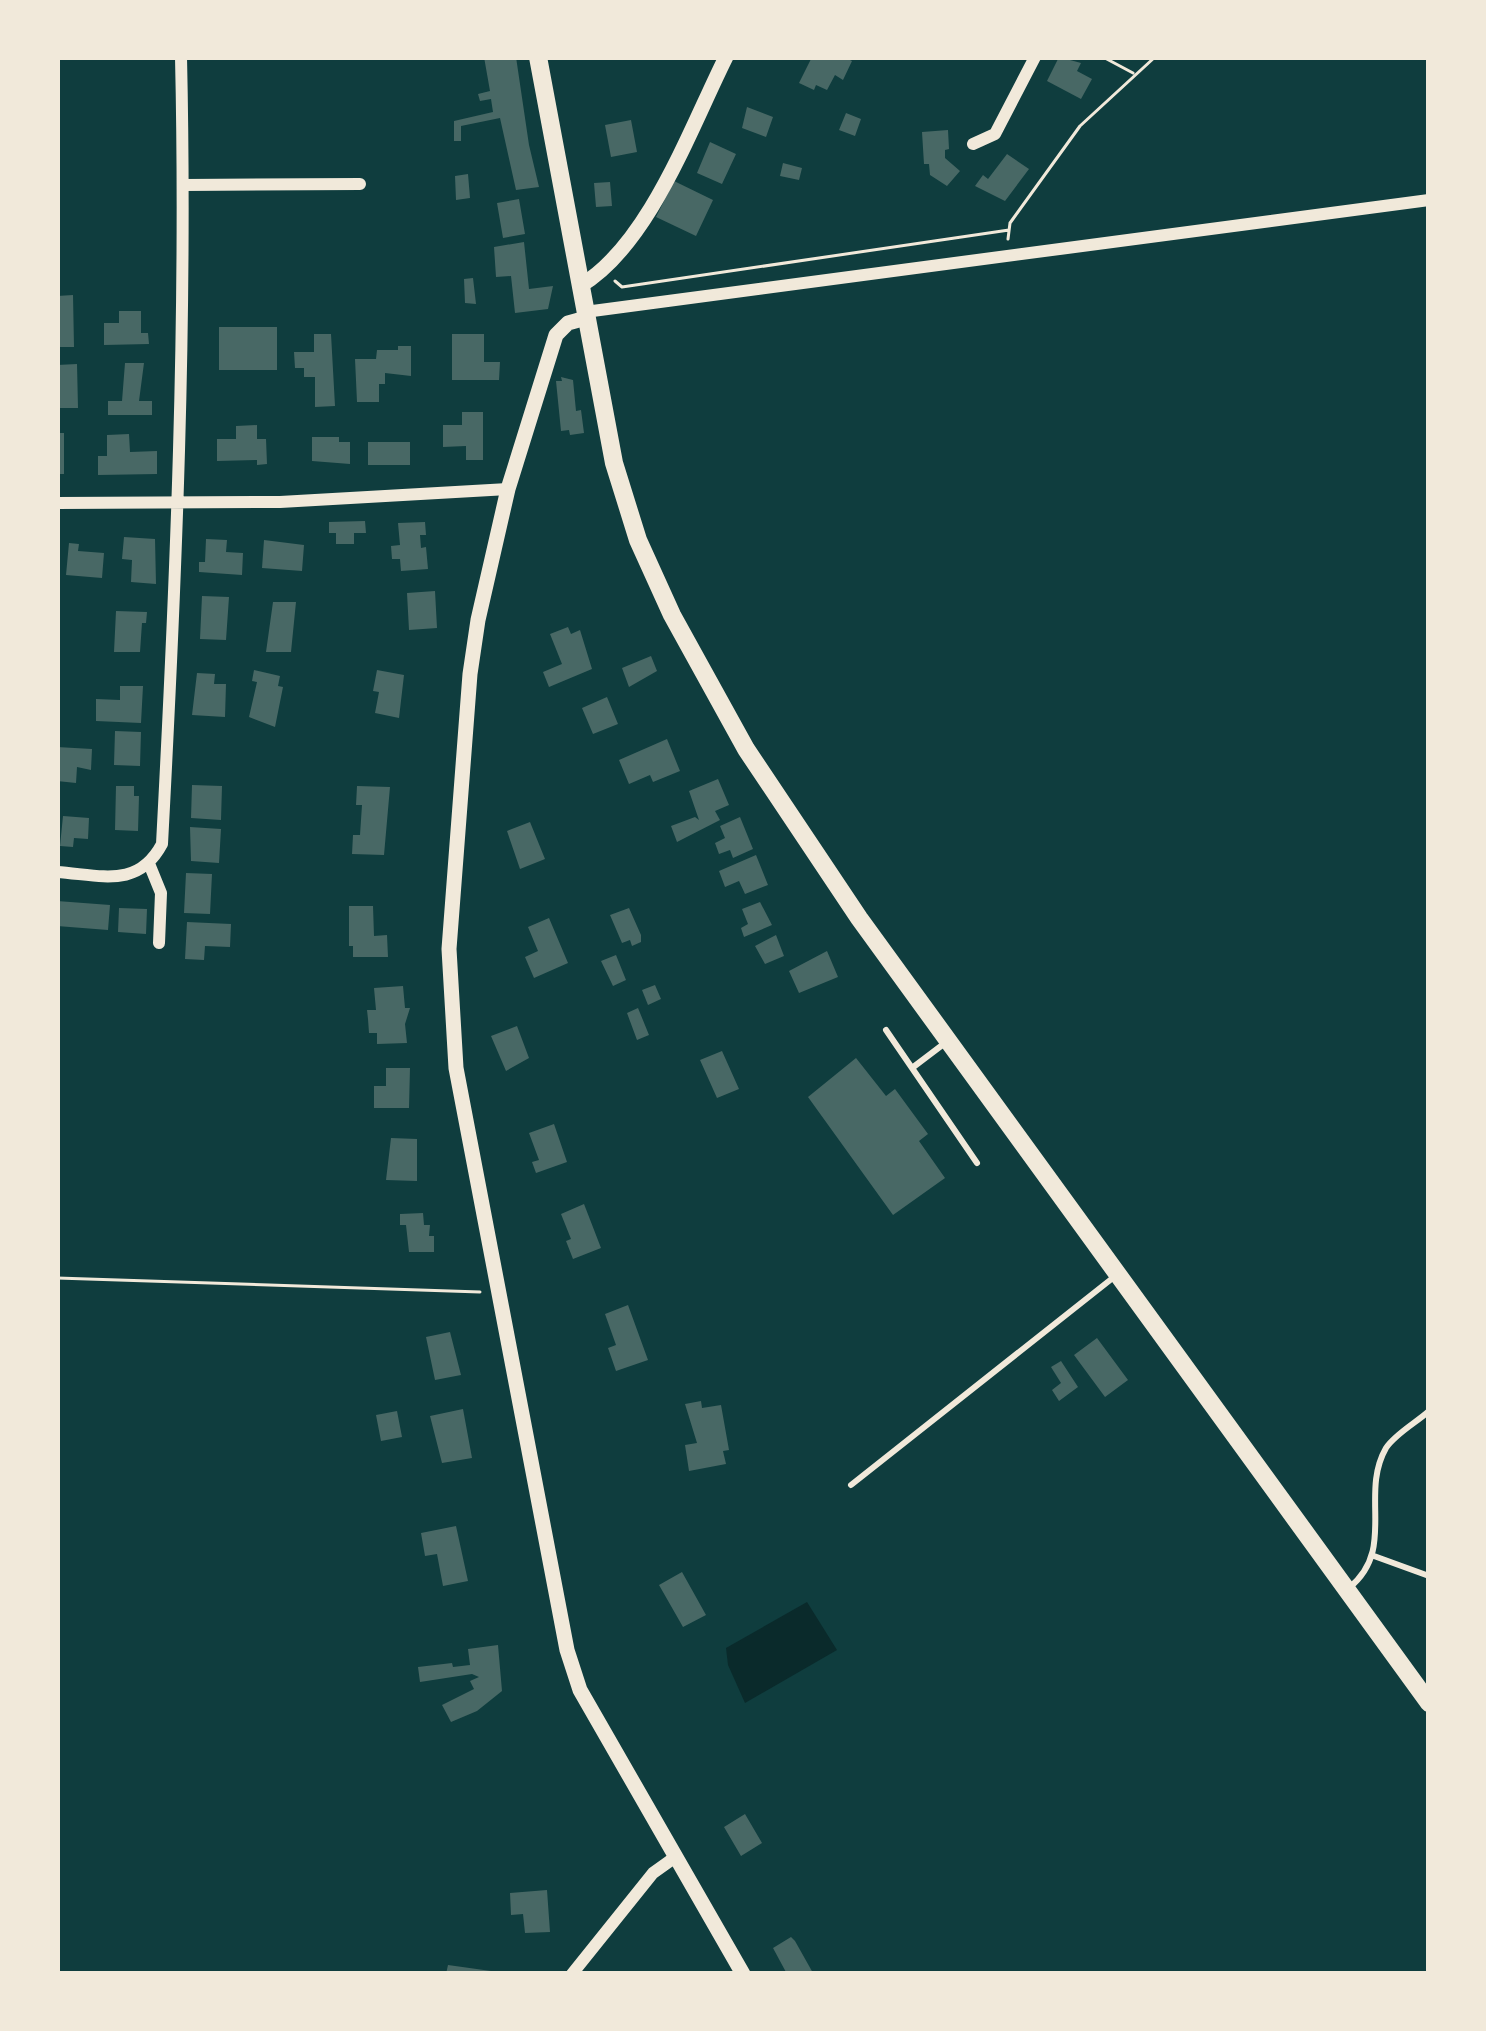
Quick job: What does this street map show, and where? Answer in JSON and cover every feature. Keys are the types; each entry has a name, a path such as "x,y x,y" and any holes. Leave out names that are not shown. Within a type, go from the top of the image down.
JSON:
{"main road":[{"path":"538,57 614,463 638,540 672,616 746,748 859,918 1429,1703"}],"street":[{"path":"57,872 123,877 150,866 162,844 178,501 182,57"},
{"path":"580,286 619,257 643,222 726,57"},
{"path":"973,145 994,134 1035,57"},
{"path":"184,185 360,184"},
{"path":"743,1974 580,1690 567,1651 456,1068 449,949 470,674 508,489 556,335 585,315 1429,200"},
{"path":"57,503 280,502 508,489"},
{"path":"150,866 161,893 159,943"},
{"path":"572,1974 653,1873 674,1858"}],"lane":[{"path":"886,1030 977,1163"},
{"path":"912,1068 948,1041"},
{"path":"851,1485 1117,1275"},
{"path":"1346,1590 1366,1574 1374,1556 1376,1482 1387,1447 1429,1411"},
{"path":"1374,1556 1429,1576"}],"path":[{"path":"1103,57 1136,74"},
{"path":"603,271 622,287 1009,230 1080,126 1155,57"},
{"path":"57,1278 500,1292"}],"water":[{"path":"807,1602 837,1650 745,1703 728,1665 726,1648"}],"building":[{"path":"484,57 516,57 539,187 516,190 500,118 461,126 461,141 454,141 454,121 493,112 491,99 480,101 478,94 490,91"},
{"path":"812,57 852,61 843,80 835,75 827,90 816,85 814,90 799,83"},
{"path":"1059,57 1081,63 1077,71 1092,79 1081,99 1047,81"},
{"path":"747,107 773,117 766,137 742,128"},
{"path":"846,113 861,119 855,136 839,130"},
{"path":"631,120 637,152 611,157 605,125"},
{"path":"948,130 945,158 960,171 947,186 930,175 929,164 924,164 922,132"},
{"path":"710,142 736,154 722,184 697,173"},
{"path":"1007,154 1029,169 1005,201 975,186 983,175 988,179"},
{"path":"783,163 802,168 799,180 780,176"},
{"path":"468,174 470,198 456,200 455,176"},
{"path":"674,181 713,200 696,236 656,217"},
{"path":"610,182 612,206 596,207 594,183"},
{"path":"519,199 525,234 503,238 497,203"},
{"path":"524,242 529,289 553,286 548,309 515,313 511,276 496,277 494,247"},
{"path":"473,278 476,304 465,303 464,279"},
{"path":"73,295 74,347 57,347 57,296"},
{"path":"119,311 141,311 141,333 148,333 149,344 104,345 104,323 119,323"},
{"path":"219,327 277,327 277,370 219,370"},
{"path":"314,334 331,334 335,406 315,407 315,377 304,377 304,368 295,368 294,352 314,352"},
{"path":"452,334 484,334 484,362 500,362 499,380 452,380"},
{"path":"398,346 411,346 411,376 385,373 385,384 379,384 379,402 357,402 355,359 376,359 377,350 398,350"},
{"path":"125,363 144,363 139,401 152,401 152,415 108,415 108,401 122,401"},
{"path":"77,364 78,408 57,408 57,365"},
{"path":"561,377 573,380 584,433 561,431 556,381 562,381"},
{"path":"462,412 483,412 483,460 466,460 466,446 443,447 443,425 462,425"},
{"path":"257,425 257,439 266,439 267,464 217,461 217,439 236,439 236,426"},
{"path":"57,433 64,433 64,474 57,474"},
{"path":"129,434 130,452 157,451 157,474 98,475 98,456 107,456 107,435"},
{"path":"312,437 350,442 350,464 312,461"},
{"path":"368,442 410,442 410,465 368,465"},
{"path":"365,521 366,533 354,533 354,544 336,544 336,533 329,533 329,522"},
{"path":"425,522 426,535 420,535 428,569 401,571 400,559 392,559 391,546 400,545 398,523"},
{"path":"124,537 155,539 156,584 131,582 132,560 122,559"},
{"path":"206,539 227,540 226,552 243,553 242,575 199,572 199,562 205,562"},
{"path":"264,540 304,545 302,571 262,568"},
{"path":"69,543 79,544 78,551 104,553 102,578 66,575"},
{"path":"435,591 437,628 409,630 407,593"},
{"path":"202,596 229,597 226,640 200,639"},
{"path":"273,602 296,602 291,652 266,652"},
{"path":"116,611 147,612 140,652 114,652"},
{"path":"568,627 571,634 580,630 592,669 549,687 543,672 562,664 550,634"},
{"path":"651,656 657,671 629,687 622,668"},
{"path":"254,670 280,676 278,686 283,687 275,727 249,717 257,682 252,681"},
{"path":"377,670 404,675 399,718 375,713"},
{"path":"197,673 215,674 214,684 226,684 225,717 192,715"},
{"path":"120,686 143,686 141,723 96,721 96,699 120,700"},
{"path":"607,697 618,724 593,734 582,708"},
{"path":"115,731 141,732 140,766 114,765"},
{"path":"667,739 680,771 653,782 650,775 629,784 619,760"},
{"path":"57,747 92,749 91,770 77,767 76,783 57,781"},
{"path":"718,779 729,805 715,811 720,820 677,842 671,826 695,817 699,820 689,791"},
{"path":"192,785 222,786 221,820 191,818"},
{"path":"116,786 134,786 134,796 139,796 138,831 115,830"},
{"path":"357,786 390,787 384,855 352,854 353,835 360,835 362,805 356,805"},
{"path":"63,816 89,818 88,839 74,838 73,847 60,846"},
{"path":"740,817 753,849 733,858 730,850 719,854 715,843 725,838 720,826"},
{"path":"530,822 545,859 520,869 507,831"},
{"path":"190,827 221,829 219,863 191,861"},
{"path":"756,855 768,885 745,894 739,881 725,887 719,871"},
{"path":"186,873 212,874 210,914 184,913"},
{"path":"57,901 110,905 108,930 57,926"},
{"path":"760,902 772,925 744,937 741,928 748,924 742,909"},
{"path":"349,906 373,906 374,936 387,935 388,957 353,957"},
{"path":"119,908 147,909 146,934 118,932"},
{"path":"629,908 641,935 641,942 632,946 630,940 622,943 610,915"},
{"path":"549,918 568,963 534,978 525,957 538,951 528,927"},
{"path":"187,922 231,924 230,947 205,946 204,960 185,959"},
{"path":"776,935 784,956 765,964 755,946"},
{"path":"827,951 838,977 799,993 789,971"},
{"path":"616,955 626,980 613,986 601,961"},
{"path":"655,985 661,999 648,1005 642,990"},
{"path":"403,986 405,1008 410,1008 405,1024 407,1043 377,1044 377,1033 369,1033 367,1010 376,1010 374,988"},
{"path":"638,1008 649,1035 637,1040 627,1013"},
{"path":"517,1026 529,1058 506,1071 491,1036"},
{"path":"722,1051 739,1089 717,1098 700,1060"},
{"path":"856,1058 886,1096 895,1089 928,1134 919,1141 945,1178 893,1215 808,1097"},
{"path":"386,1068 410,1068 409,1108 374,1108 374,1086 386,1086"},
{"path":"554,1124 567,1162 536,1173 532,1162 539,1160 529,1133"},
{"path":"391,1138 417,1139 417,1181 386,1180"},
{"path":"584,1204 601,1248 573,1259 561,1214"},
{"path":"423,1213 424,1225 430,1225 429,1236 434,1236 434,1252 409,1252 400,1214"},
{"path":"628,1305 648,1360 616,1371 608,1348 616,1345 605,1314"},
{"path":"450,1332 461,1375 435,1380 426,1337"},
{"path":"1097,1338 1128,1380 1105,1397 1074,1355"},
{"path":"1061,1361 1078,1387 1059,1401 1052,1390 1061,1383 1051,1367"},
{"path":"701,1401 702,1408 721,1405 729,1450 723,1451 726,1464 689,1471 685,1445 697,1443 685,1404"},
{"path":"463,1409 472,1458 442,1463 430,1416"},
{"path":"397,1411 402,1437 381,1441 376,1415"},
{"path":"456,1526 468,1581 443,1586 437,1554 425,1556 421,1533"},
{"path":"682,1572 706,1615 683,1627 659,1585"},
{"path":"498,1645 502,1691 477,1711 451,1722 442,1705 474,1689 470,1681 479,1677 420,1682 418,1667 470,1665 468,1649"},
{"path":"745,1814 762,1843 741,1856 724,1827"},
{"path":"547,1890 550,1932 525,1933 523,1914 511,1915 510,1893"},
{"path":"791,1937 813,1973 787,1974 773,1948"},
{"path":"448,1965 491,1971 446,1974"}]}
